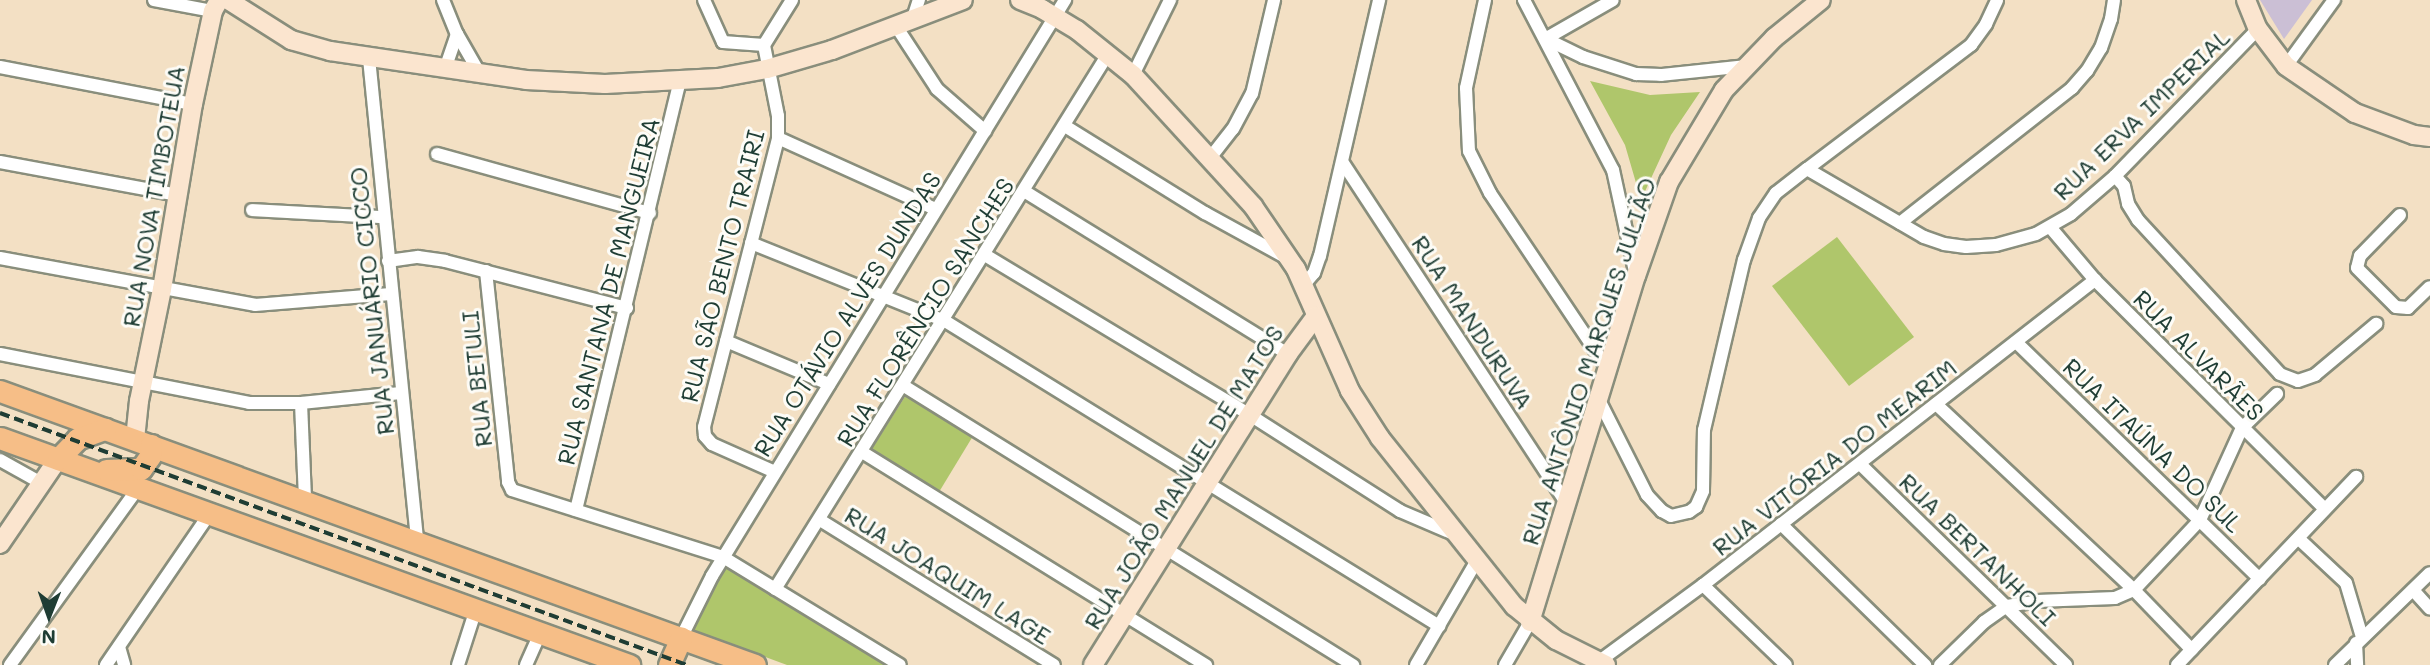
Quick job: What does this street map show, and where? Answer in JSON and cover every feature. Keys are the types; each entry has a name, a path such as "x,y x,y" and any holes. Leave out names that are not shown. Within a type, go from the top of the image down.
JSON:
{"main road":[{"path":"1020,0 1056,17 1133,75 1253,206 1290,260 1366,417 1454,534 1530,622 1598,664"},
{"name":"RUA ANTÔNIO MARQUES JULIÃO","path":"1530,622 1600,402 1636,276 1669,182 1711,110 1746,66 1791,22 1821,0"},
{"path":"2246,0 2258,29 2286,66 2355,113 2414,135 2430,137"},
{"path":"220,4 291,40 369,58 561,83 680,81 767,69 832,50 949,2"},
{"name":"RUA NOVA TIMBOTEUA","path":"143,442 139,401 162,289 193,104 220,4"},
{"name":"RUA JOÃO MANUEL DE MATOS","path":"1093,665 1288,354 1316,316"},
{"path":"0,391 417,540 674,656 755,665"},
{"name":"RUA NOVA TIMBOTEUA","path":"105,429 124,423 139,401"},
{"path":"0,543 58,459 77,439 105,429"},
{"path":"0,438 629,665"},
{"path":"44,482 85,468 141,469 150,456 143,442"}],"street":[{"path":"154,0 220,4"},
{"path":"443,0 457,34 480,74"},
{"path":"704,0 723,42 764,45 792,0"},
{"path":"913,18 919,0"},
{"name":"RUA OTÁVIO ALVES DUNDAS","path":"674,656 723,557 1065,0"},
{"path":"1133,75 1170,0"},
{"path":"1210,158 1233,129 1252,94 1274,0"},
{"path":"1303,286 1317,267 1379,0"},
{"path":"1485,0 1466,88 1469,151 1490,193 1609,371"},
{"path":"1524,0 1613,170 1636,276"},
{"path":"1545,39 1613,0"},
{"path":"1600,402 1647,495 1662,511 1680,515 1696,507 1703,491 1704,430 1752,232 1776,194 1971,45 1986,24 1997,0"},
{"path":"1900,223 2072,88 2102,48 2111,19 2113,0"},
{"path":"2286,66 2334,0"},
{"path":"896,26 937,89 985,131"},
{"name":"RUA ERVA IMPERIAL","path":"1807,169 1900,223 1944,244 1966,247 1996,245 2050,227 2071,214 2115,176 2258,29"},
{"path":"445,69 457,34"},
{"path":"1545,39 1583,57 1636,74 1661,75 1746,66"},
{"name":"RUA SÃO BENTO TRAIRI","path":"764,45 778,116 778,138 704,426 705,436 720,449 775,472"},
{"name":"RUA FLORÊNCIO SANCHES","path":"775,589 904,386 1108,54"},
{"name":"RUA JANUÁRIO CICCO","path":"369,58 417,540"},
{"path":"0,67 193,104"},
{"name":"RUA SANTANA DE MANGUEIRA","path":"576,510 680,81"},
{"path":"1065,125 1205,213 1290,260"},
{"path":"778,138 935,209"},
{"path":"437,154 650,213"},
{"path":"0,162 178,195"},
{"name":"RUA MANDURUVA","path":"1343,163 1568,505"},
{"path":"2115,176 2124,186 2128,204 2138,220 2280,374 2289,379 2308,379 2376,324"},
{"path":"1024,191 1288,354"},
{"path":"252,209 383,217"},
{"path":"2400,215 2360,256 2357,268 2396,307 2408,307 2430,287"},
{"name":"RUA ALVARÃES","path":"2050,227 2095,280 2324,508"},
{"path":"751,243 944,321 1439,626"},
{"path":"985,255 1250,415 1400,511 1454,534"},
{"path":"388,261 418,257 486,271 626,308"},
{"path":"0,258 254,305 391,294"},
{"name":"RUA BETULI","path":"486,271 508,482 515,493 576,510"},
{"name":"RUA VITÓRIA DO MEARIM","path":"1598,664 2095,280"},
{"path":"726,341 828,384"},
{"name":"RUA ITAÚNA DO SUL","path":"2016,342 2260,579"},
{"path":"1,356 144,380 249,403 301,403 401,393"},
{"path":"904,386 1353,665"},
{"path":"1940,665 1984,622 2007,606 2036,601 2115,598 2134,590 2200,520 2242,428 2277,394"},
{"path":"301,403 305,499"},
{"path":"1936,404 2134,590 2192,650"},
{"path":"862,452 1206,665"},
{"path":"0,460 44,482"},
{"name":"RUA BERTANHOLI","path":"1860,464 2066,665"},
{"path":"2177,665 2356,477"},
{"path":"10,665 139,487"},
{"path":"576,510 723,557 900,665"},
{"path":"106,665 210,513"},
{"name":"RUA JOAQUIM LAGE","path":"820,520 1054,665"},
{"path":"1781,524 1925,665"},
{"path":"2299,539 2346,583 2359,640 2357,665"},
{"path":"1416,665 1476,562"},
{"path":"2335,665 2430,573"},
{"path":"1703,585 1786,665"},
{"path":"2413,590 2430,609"},
{"path":"458,665 476,610"},
{"path":"1505,665 1530,622"},
{"path":"526,665 540,633"},
{"path":"119,647 124,665"}],"shaded area":[{"path":"2260,0 2312,0 2284,39"}],"green space":[{"path":"1590,81 1650,95 1700,92 1671,135 1641,200 1625,145"},
{"path":"1837,237 1914,337 1849,386 1772,286"},
{"path":"906,395 973,436 939,492 871,450"},
{"path":"720,566 727,567 887,665 787,665 693,630"}],"railway":[{"path":"0,413 687,665"}]}
